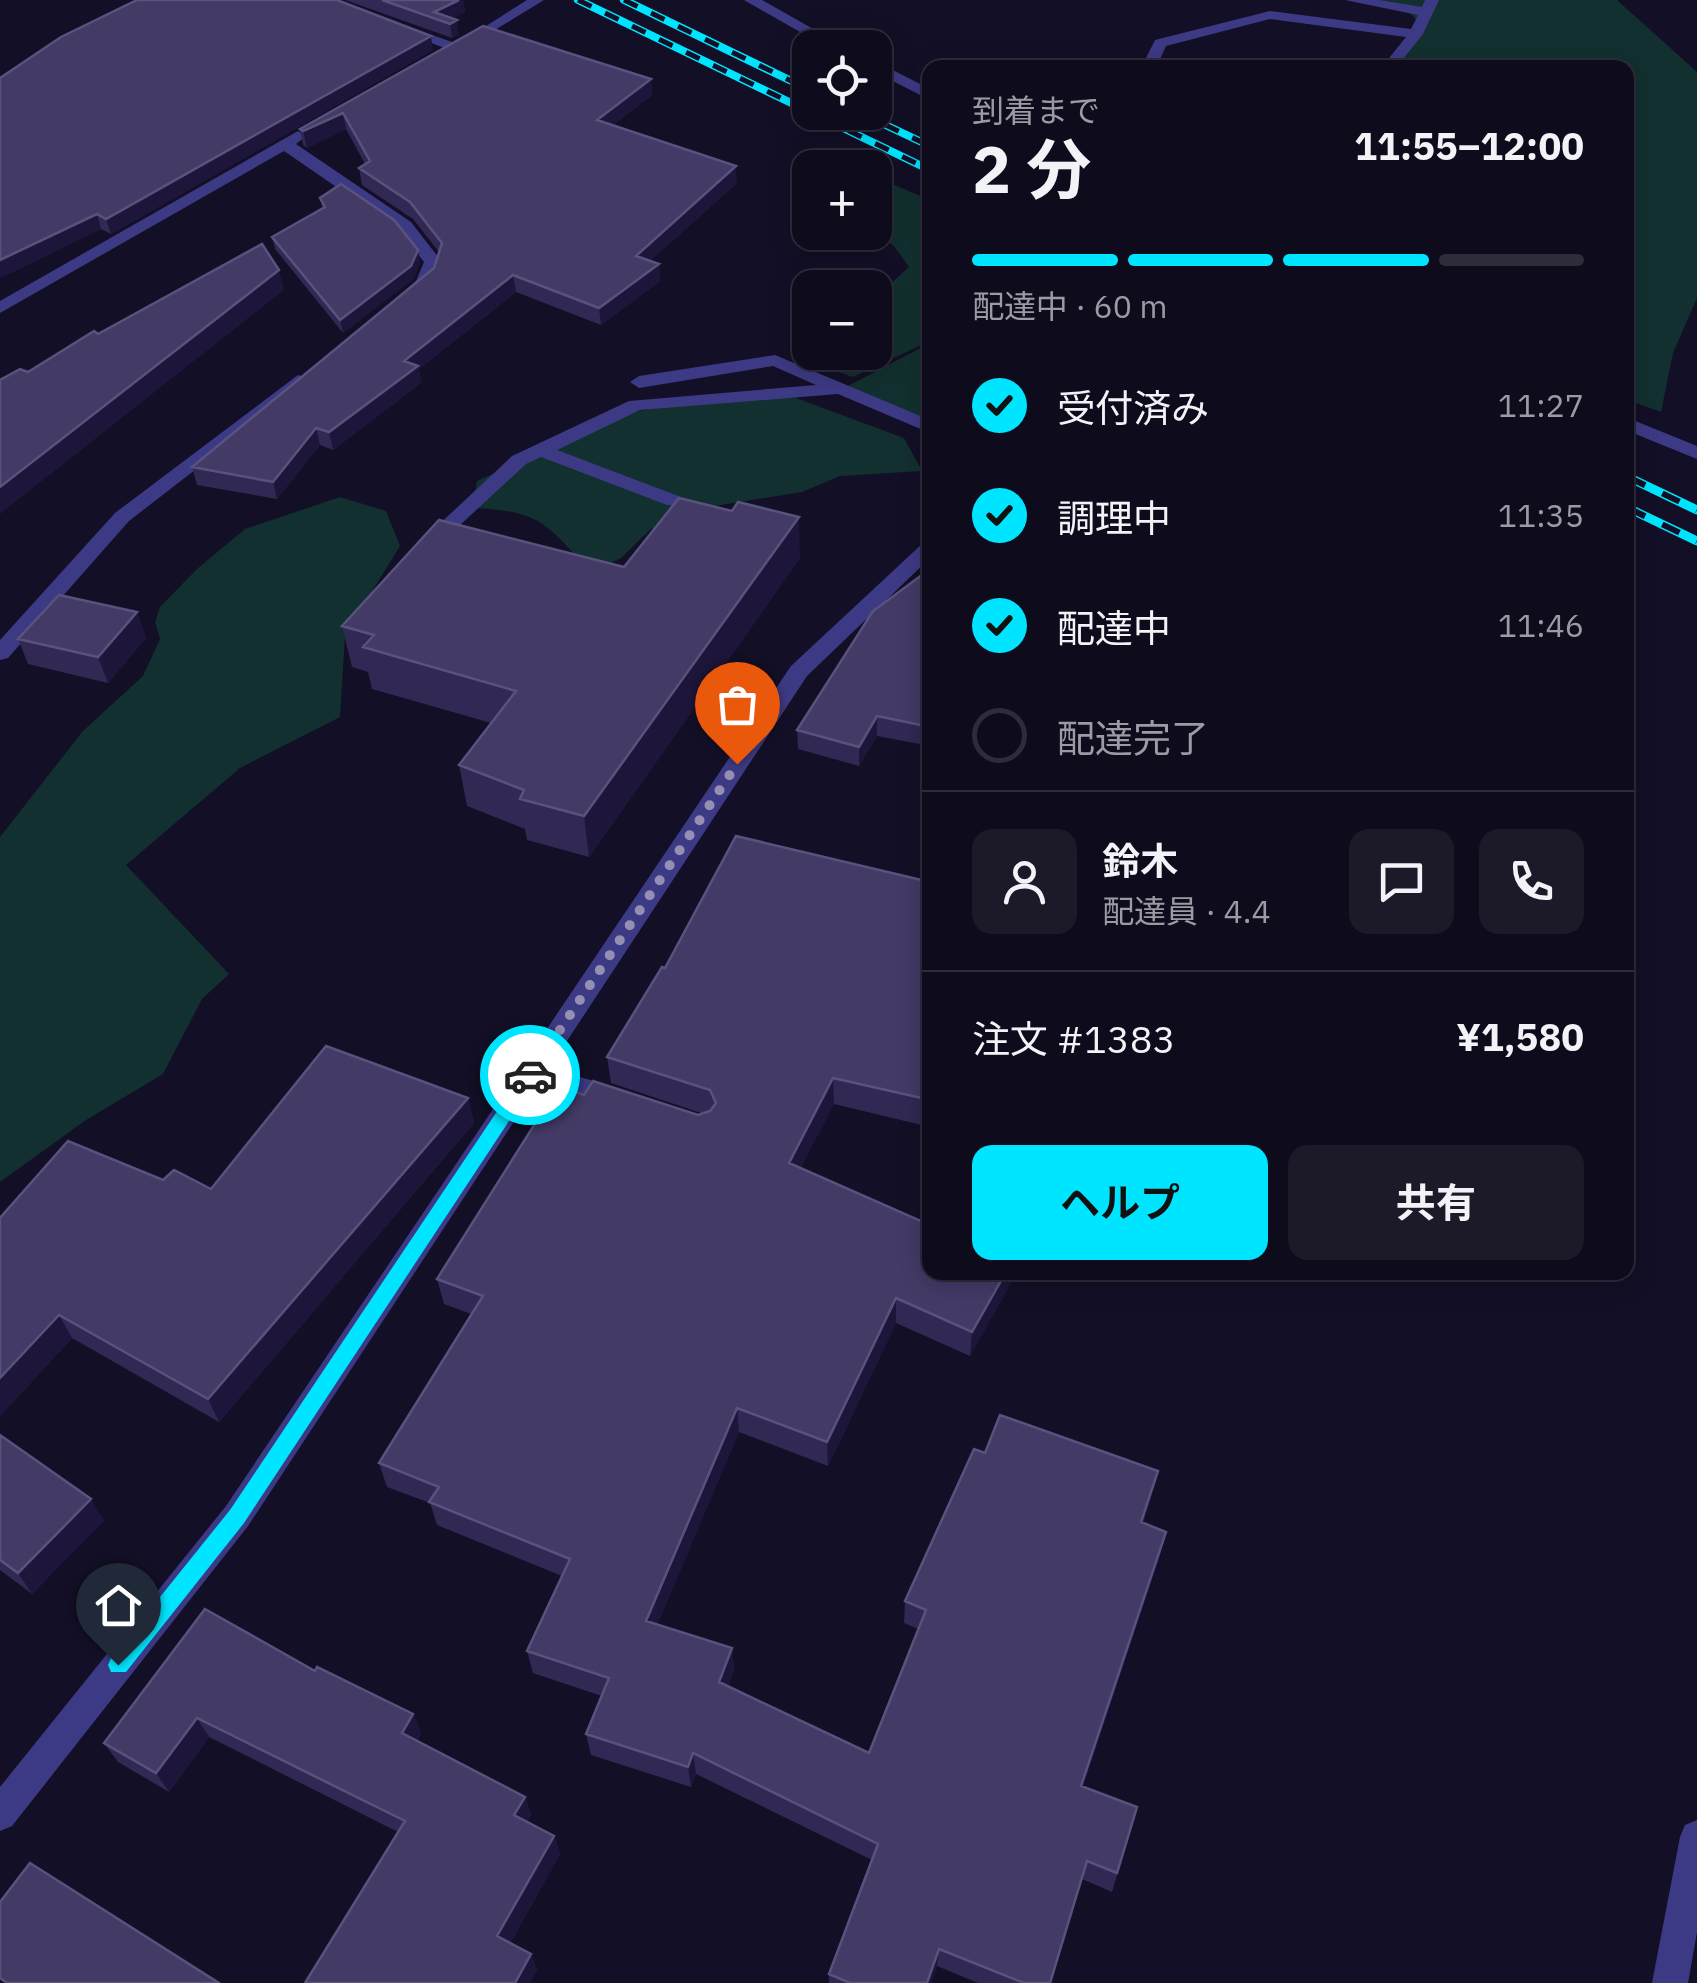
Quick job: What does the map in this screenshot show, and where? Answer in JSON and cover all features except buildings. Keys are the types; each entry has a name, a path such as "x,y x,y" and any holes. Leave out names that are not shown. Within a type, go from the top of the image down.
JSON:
{"street":[{"path":"440,58 537,0"},
{"path":"751,0 807,30"},
{"path":"1352,0 1429,6 1416,34 1395,60"},
{"path":"1152,60 1160,43 1270,15 1416,34"},
{"path":"388,24 456,48"},
{"path":"892,75 922,91"},
{"path":"0,308 319,125"},
{"path":"285,144 405,226 433,262 424,284 394,307"},
{"path":"638,382 775,360 922,423"},
{"path":"0,653 122,517 318,366"},
{"path":"425,547 519,460 636,404 844,388"},
{"path":"1634,427 1697,453"},
{"path":"540,450 674,501"},
{"path":"0,1814 237,1516 798,671 922,554"},
{"path":"533,1072 646,1108"},
{"path":"1670,1983 1697,1837"}],"green space":[{"path":"1379,0 1617,0 1697,72 1697,298 1673,353 1661,412 1634,402 1634,60 1393,60 1420,24 1405,8"},
{"path":"892,184 922,197 922,345 892,359 892,282 909,267 894,246"},
{"path":"922,347 922,420 844,388 878,370 892,370 892,363"},
{"path":"833,370 868,370 853,377"},
{"path":"739,396 796,398 904,438 922,471 840,476 802,492 690,510 651,529 621,558 591,573 541,523 514,513 473,508 477,481 631,412"},
{"path":"340,497 386,511 400,546 345,635 340,717 240,768 126,865 229,974 202,999 163,1074 86,1120 0,1182 0,837 83,731 143,676 160,639 155,622 160,607 197,569 245,529"}],"railway":[{"path":"578,0 922,166"},
{"path":"624,0 792,81"},
{"path":"892,128 922,142"},
{"path":"1634,480 1697,510"},
{"path":"1634,511 1697,541"}],"way so far":[{"path":"530,1075 737,764"}],"route":[{"path":"118,1665 237,1516 530,1075"}]}
